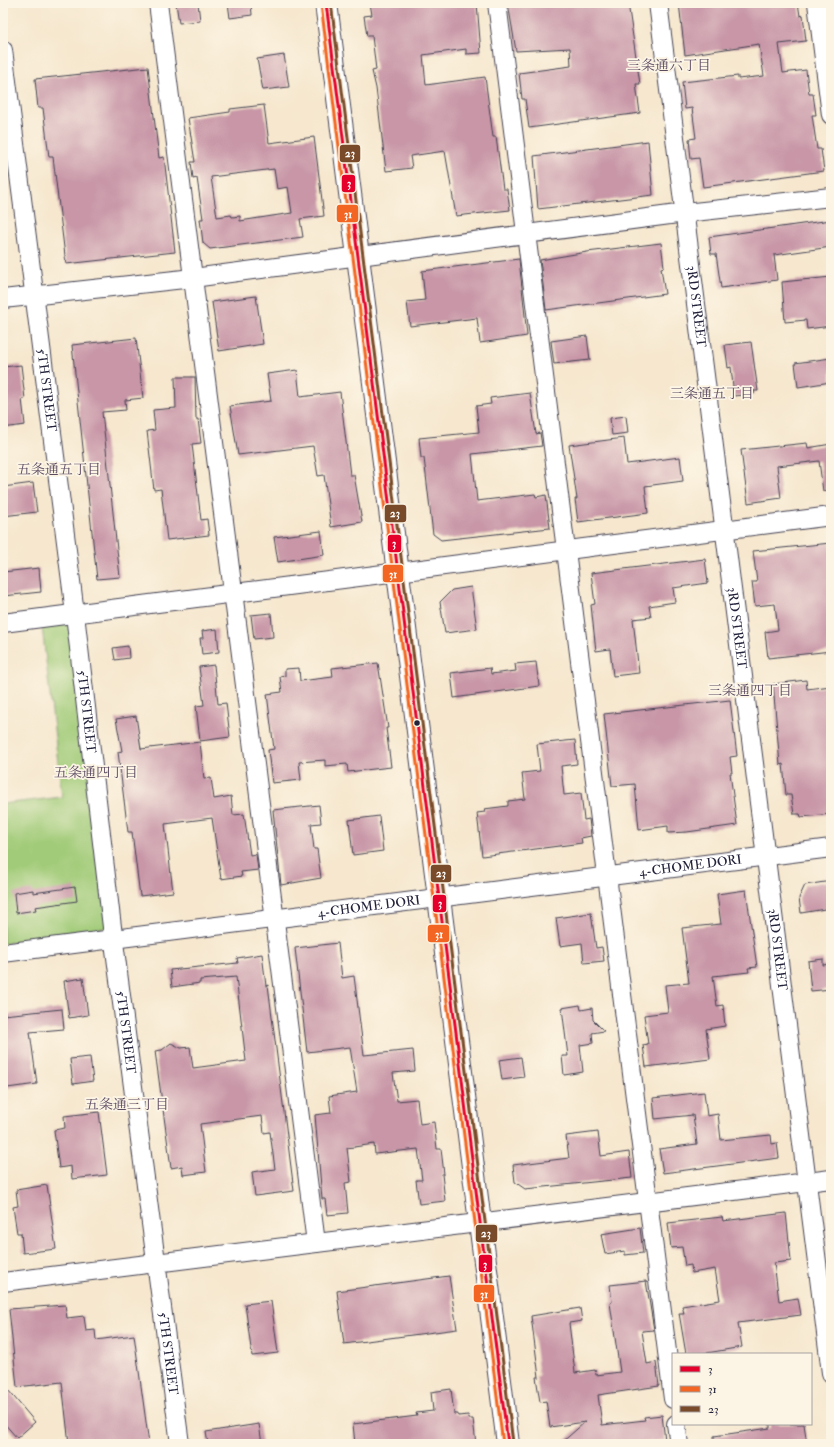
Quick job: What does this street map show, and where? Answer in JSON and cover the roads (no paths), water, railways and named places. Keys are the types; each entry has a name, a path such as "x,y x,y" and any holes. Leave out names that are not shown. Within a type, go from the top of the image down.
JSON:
{"highway":[{"path":"326,3 508,1444"}],"street":[{"path":"158,3 234,593 273,918 316,1243"},
{"path":"497,3 672,1391"},
{"name":"3RD STREET","path":"658,3 831,1373"},
{"path":"817,3 831,115"},
{"name":"5TH STREET","path":"3,50 36,295 114,939 180,1444"},
{"path":"3,299 193,278 525,234 831,197"},
{"path":"3,623 831,516"},
{"name":"4-CHOME DORI","path":"3,953 831,848"},
{"path":"3,1282 480,1222 648,1203 831,1179"},
{"path":"676,1425 679,1444"}],"district":[{"name":"三条通六丁目","path":"669,65"},
{"name":"三条通五丁目","path":"712,393"},
{"name":"五条通五丁目","path":"59,469"},
{"name":"三条通四丁目","path":"750,690"},
{"name":"五条通四丁目","path":"96,772"},
{"name":"五条通三丁目","path":"127,1104"}]}
